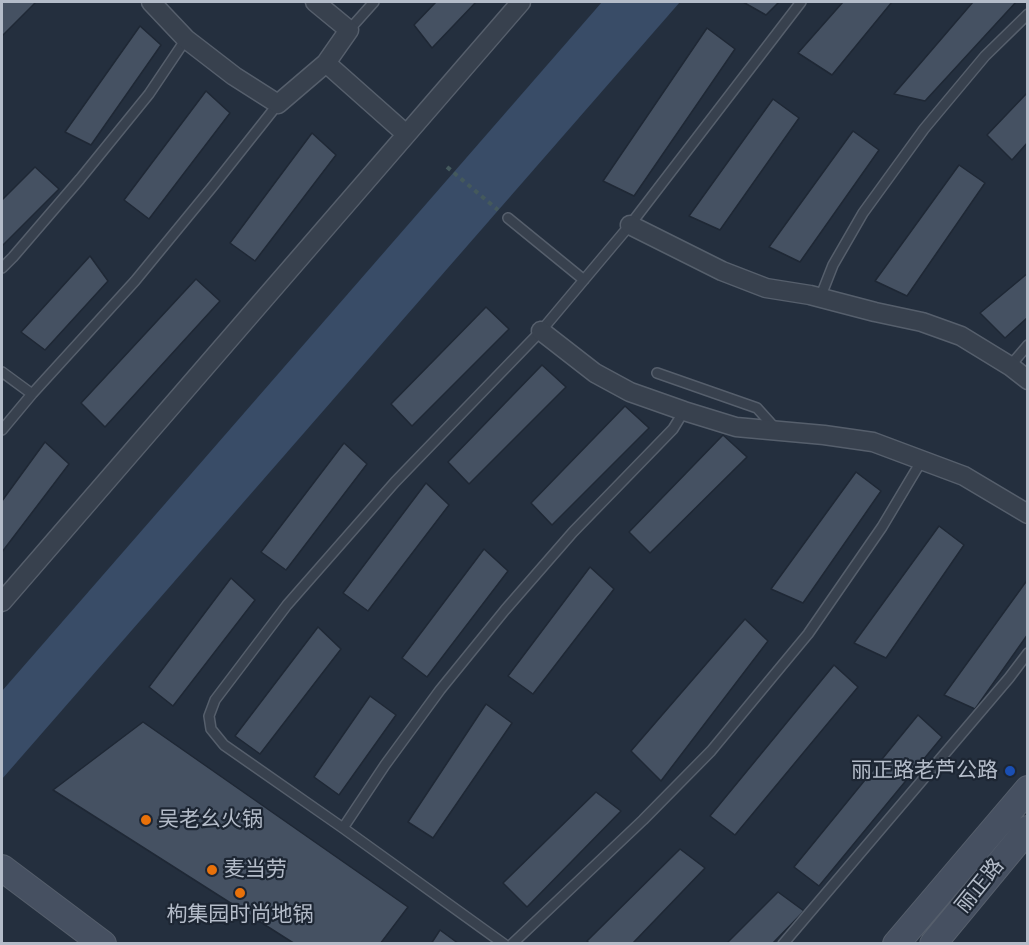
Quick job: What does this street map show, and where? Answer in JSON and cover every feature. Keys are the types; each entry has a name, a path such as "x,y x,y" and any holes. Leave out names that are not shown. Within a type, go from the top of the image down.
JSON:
{"street":[{"path":"151,2 186,39 234,76 278,104 326,63 349,30 315,2"},
{"path":"2,602 521,2"},
{"path":"326,63 406,134"},
{"path":"630,225 722,271 766,288 922,322 962,336 1028,380"},
{"path":"541,331 595,374 630,392 736,426 873,442 964,476 1028,514"},
{"path":"896,944 1028,789"},
{"name":"丽正路","path":"933,944 1028,828"},
{"path":"2,868 103,944"}],"lane":[{"path":"349,30 374,2"},
{"path":"504,944 224,745 211,729 209,716 215,700 287,604 388,490 541,331 630,225 801,2"},
{"path":"820,298 833,265 863,213 924,129 985,56 1028,14"},
{"path":"2,268 94,162 149,94 186,39"},
{"path":"2,430 135,281 278,104"},
{"path":"508,218 584,280"},
{"path":"1010,366 1028,345"},
{"path":"2,372 32,394"},
{"path":"657,373 757,408 777,431"},
{"path":"343,828 385,765 440,690 498,619 573,532 673,429 684,411"},
{"path":"512,944 643,820 711,751 808,634 882,526 922,460"},
{"path":"783,944 1028,653"}],"path":[{"path":"447,167 508,218"}],"water":[{"path":"602,2 680,2 2,779 2,691"}],"building":[{"path":"2,2 36,2 2,36"},
{"path":"436,2 476,2 432,48 414,25"},
{"path":"743,2 779,2 766,15"},
{"path":"843,2 892,2 832,75 798,53"},
{"path":"973,2 1016,2 925,101 894,94"},
{"path":"140,26 161,45 91,145 65,132"},
{"path":"707,28 735,49 634,196 603,181"},
{"path":"206,91 230,113 149,219 124,200"},
{"path":"1028,92 1028,142 1012,160 987,135"},
{"path":"773,99 799,118 720,230 689,216"},
{"path":"853,131 879,150 800,262 769,247"},
{"path":"312,133 336,155 255,261 230,243"},
{"path":"959,165 985,183 907,296 875,281"},
{"path":"35,167 59,189 2,246 2,200"},
{"path":"90,256 108,281 45,350 21,332"},
{"path":"1028,273 1028,317 1005,338 980,313"},
{"path":"196,279 220,301 105,427 81,403"},
{"path":"486,307 509,329 412,426 391,404"},
{"path":"542,365 566,387 469,484 448,462"},
{"path":"625,406 649,428 552,525 531,503"},
{"path":"723,435 747,457 650,553 629,532"},
{"path":"45,442 69,464 2,552 2,501"},
{"path":"344,443 367,464 286,570 261,552"},
{"path":"856,472 881,491 803,603 771,589"},
{"path":"426,483 449,505 368,611 343,593"},
{"path":"939,526 964,545 886,658 854,643"},
{"path":"484,549 508,571 427,677 402,658"},
{"path":"590,567 614,589 533,694 508,676"},
{"path":"231,578 255,600 173,706 149,687"},
{"path":"1028,579 1028,634 975,709 944,695"},
{"path":"745,619 768,641 661,781 631,751"},
{"path":"318,627 341,649 260,754 235,736"},
{"path":"834,665 858,687 735,835 710,816"},
{"path":"370,696 396,715 339,795 314,777"},
{"path":"486,704 512,723 433,838 408,822"},
{"path":"918,715 942,737 819,886 794,867"},
{"path":"143,722 408,907 380,944 295,944 53,790"},
{"path":"596,792 621,811 527,907 503,883"},
{"path":"680,849 705,868 632,944 590,944 587,941"},
{"path":"778,892 804,911 772,944 726,944"},
{"path":"440,930 459,944 431,944"}],"place":[{"name":"丽正路老芦公路","path":"1010,771"},
{"name":"吴老幺火锅","path":"146,820"},
{"name":"麦当劳","path":"212,870"},
{"name":"枸集园时尚地锅","path":"240,893"}]}
